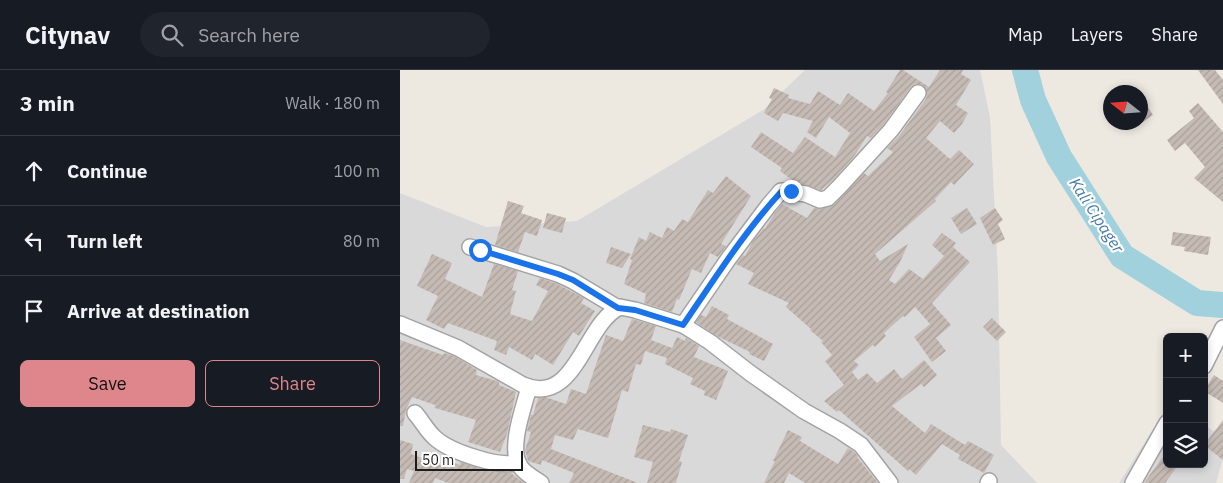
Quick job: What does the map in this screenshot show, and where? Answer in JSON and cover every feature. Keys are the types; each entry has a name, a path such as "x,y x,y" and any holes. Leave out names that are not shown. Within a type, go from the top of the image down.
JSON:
{"street":[{"path":"683,325 729,258 781,192 786,190 806,194 820,200 828,198 891,130 918,93"},
{"path":"470,247 573,280 618,308 635,310 683,325 710,342 804,411 861,445 890,483"},
{"path":"400,324 458,348 529,387 545,389 565,377 580,358 602,320 618,308"},
{"path":"1208,358 1223,328"},
{"path":"529,387 517,432 516,457 520,468 541,483"},
{"path":"415,413 435,438 454,450 503,464 518,462"},
{"path":"1132,483 1163,430"}],"shaded area":[{"path":"805,70 980,70 990,117 998,273 1001,445 1037,483 400,483 400,193 486,227 577,221 763,110"},
{"path":"1163,413 1163,468 1208,468 1208,428 1223,437 1223,458 1216,483 1119,483"}],"building":[{"path":"900,70 903,70 929,87 940,70 963,70 961,74 971,80 956,105 968,113 962,124 954,133 940,121 926,138 950,159 959,150 974,164 954,185 951,182 935,199 936,201 875,254 880,261 908,244 889,280 895,284 909,269 923,279 944,256 932,245 942,233 956,243 953,247 970,262 932,303 951,325 936,338 946,351 932,362 914,337 930,324 915,307 884,333 886,336 875,347 873,345 854,361 859,365 852,372 858,380 867,373 877,383 894,369 902,379 924,360 937,375 924,387 921,384 892,406 925,433 931,424 965,445 968,441 994,455 984,473 958,459 960,455 942,444 916,475 909,469 908,471 839,410 837,412 824,401 844,385 825,361 832,355 821,342 823,341 786,307 789,303 748,284 754,273 736,264 743,255 745,256 753,241 765,229 782,204 807,218 814,208 822,209 834,205 864,173 868,176 893,152 887,148 899,136 926,99 927,94 924,86 915,84 911,87 884,124 871,138 867,136 855,155 833,180 821,190 797,181 795,182 780,171 782,168 751,147 761,132 793,153 805,137 835,157 850,133 829,117 816,138 807,132 813,121 783,113 778,121 764,113 772,99 769,98 774,88 789,95 788,98 810,104 818,91 840,105 848,93 874,111 888,93 886,92"},
{"path":"1198,70 1215,70 1223,80 1223,104"},
{"path":"1198,103 1223,132 1223,202 1194,178 1205,167 1185,143 1175,151 1167,140 1194,118 1189,111"},
{"path":"1148,107 1153,115 1148,118"},
{"path":"726,176 751,196 721,244 726,246 718,257 710,253 701,273 692,269 672,312 644,303 646,294 624,284 632,260 630,259 639,237 646,241 650,232 662,238 667,227 674,231 682,219 688,222 708,190 713,193"},
{"path":"508,201 524,206 521,213 542,220 537,236 525,232 518,252 495,245"},
{"path":"967,208 977,224 961,234 951,218"},
{"path":"995,208 1003,220 998,224 1005,239 993,245 980,218"},
{"path":"547,213 566,218 562,233 543,228"},
{"path":"1173,232 1211,237 1208,255 1184,251 1185,247 1171,245"},
{"path":"611,247 631,254 622,268 606,263"},
{"path":"432,254 452,263 445,279 482,297 494,264 518,271 512,290 516,291 510,314 532,321 548,291 536,285 540,278 555,283 584,298 581,303 595,311 579,336 573,332 553,365 535,354 532,360 509,347 506,355 494,350 497,341 448,323 444,329 426,320 438,296 417,286"},
{"path":"712,306 729,315 727,319 773,344 764,361 717,336 696,322 701,315 706,317"},
{"path":"992,318 1006,332 997,341 983,327"},
{"path":"632,319 656,326 651,340 672,348 677,337 685,341 686,338 699,346 694,357 728,371 716,400 704,395 705,391 690,384 693,378 665,364 667,358 645,351 641,365 636,364 628,392 622,390 608,438 578,429 573,440 555,435 551,449 638,483 569,483 574,473 542,460 541,465 528,461 525,450 531,432 527,431 538,398 545,397 566,404 571,389 586,394 606,335 623,341"},
{"path":"400,340 443,355 444,353 454,356 477,370 476,375 497,381 499,385 516,392 507,434 500,452 468,442 476,420 435,408 435,405 412,397 406,410 403,426 400,426"},
{"path":"1214,375 1223,381 1223,403 1208,394 1208,385"},
{"path":"1223,420 1223,460 1208,448 1208,440"},
{"path":"643,425 670,432 671,429 688,435 679,461 682,462 676,483 647,483 653,462 634,457"},
{"path":"788,430 802,437 800,441 838,464 848,448 858,456 878,483 805,483 789,473 784,483 764,483"},
{"path":"400,440 413,444 411,454 445,467 447,460 460,465 460,462 486,470 511,473 524,483 448,483 435,478 433,483 409,483 414,471 407,469 404,479 400,479"},
{"path":"1163,457 1163,468 1176,468 1165,483 1144,483"}],"waterway":[{"name":"Kali Cipager","path":"1025,70 1033,100 1059,157 1122,256 1197,303 1223,305"}],"route":[{"path":"480,250 573,280 618,308 635,310 683,325 729,258 769,205 781,192 791,191"}]}
